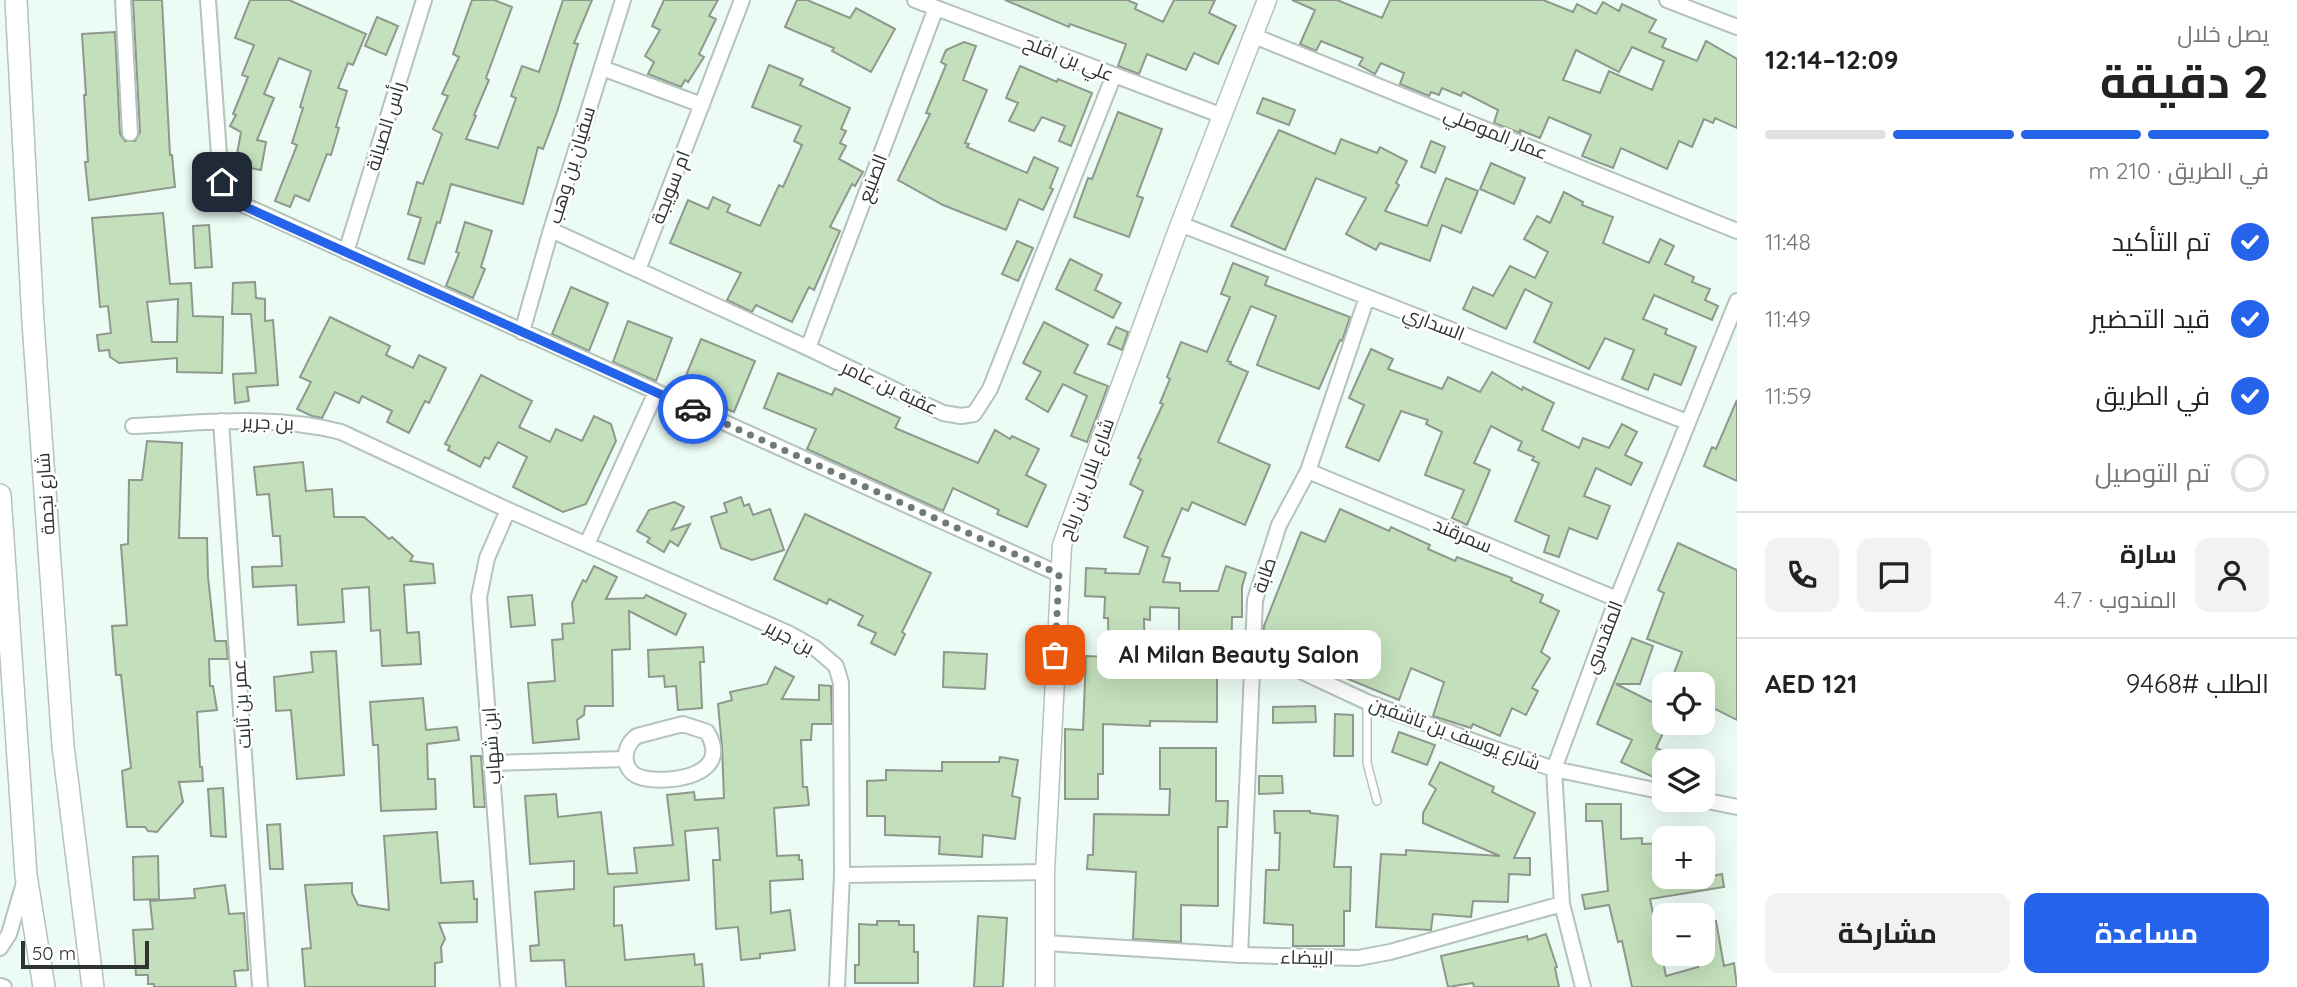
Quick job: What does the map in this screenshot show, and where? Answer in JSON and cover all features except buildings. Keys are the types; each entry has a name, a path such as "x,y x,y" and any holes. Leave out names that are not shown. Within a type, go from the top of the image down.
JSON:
{"main road":[{"name":"شارع نجمة","path":"16,0 33,323 63,746 93,987"},
{"path":"0,495 26,875 44,987"}],"street":[{"path":"123,0 130,134"},
{"path":"208,0 220,170 222,182 237,202 1059,574"},
{"name":"رأس الصبانة","path":"346,252 424,0"},
{"name":"سفيان بن وهب","path":"523,332 551,230 623,0"},
{"name":"ام سويجة","path":"638,270 742,0"},
{"name":"علي بن افلح","path":"915,0 1223,116"},
{"name":"شارع بلال بن رباح","path":"1045,987 1045,872 1062,545 1267,0"},
{"path":"1667,0 1737,27"},
{"name":"الصنيع","path":"808,348 936,8"},
{"name":"عمار الموصلي","path":"1254,36 1737,231"},
{"path":"602,68 702,105"},
{"name":"عقبة بن عامر","path":"551,230 943,413 961,416 974,414 990,389 1114,75"},
{"name":"السداري","path":"1181,224 1687,422"},
{"name":"طابة","path":"1240,955 1255,600 1279,525 1308,471 1367,298"},
{"name":"المقدسي","path":"1583,987 1562,904 1554,769 1617,599 1737,301"},
{"path":"587,544 656,392"},
{"name":"بن جرير","path":"134,426 285,421 341,432 816,648 836,666 841,683 842,875 837,987"},
{"name":"عمر بن ثابت","path":"221,422 260,987"},
{"name":"سمرقند","path":"1308,471 1617,599"},
{"name":"ابن شهاب","path":"508,510 487,558 479,597 508,987"},
{"name":"شارع يوسف بن تاشفين","path":"1253,649 1367,702 1554,769 1652,789"},
{"path":"683,724 707,732 713,747 713,755 705,769 681,778 643,778 631,771 625,759 627,746 637,736 683,724"},
{"path":"493,763 625,759"},
{"path":"1715,803 1737,807"},
{"path":"842,875 1045,872"},
{"path":"0,948 9,934 26,875"},
{"name":"البيضاء","path":"1045,943 1240,955 1358,958 1390,952 1562,904"}],"lane":[{"path":"1367,702 1367,762 1377,801"}],"way so far":[{"path":"693,409 1059,574 1055,655"}],"place":[{"name":"Al Milan Beauty Salon","path":"1055,655"}],"route":[{"path":"222,182 237,202 248,208 693,409"}]}
